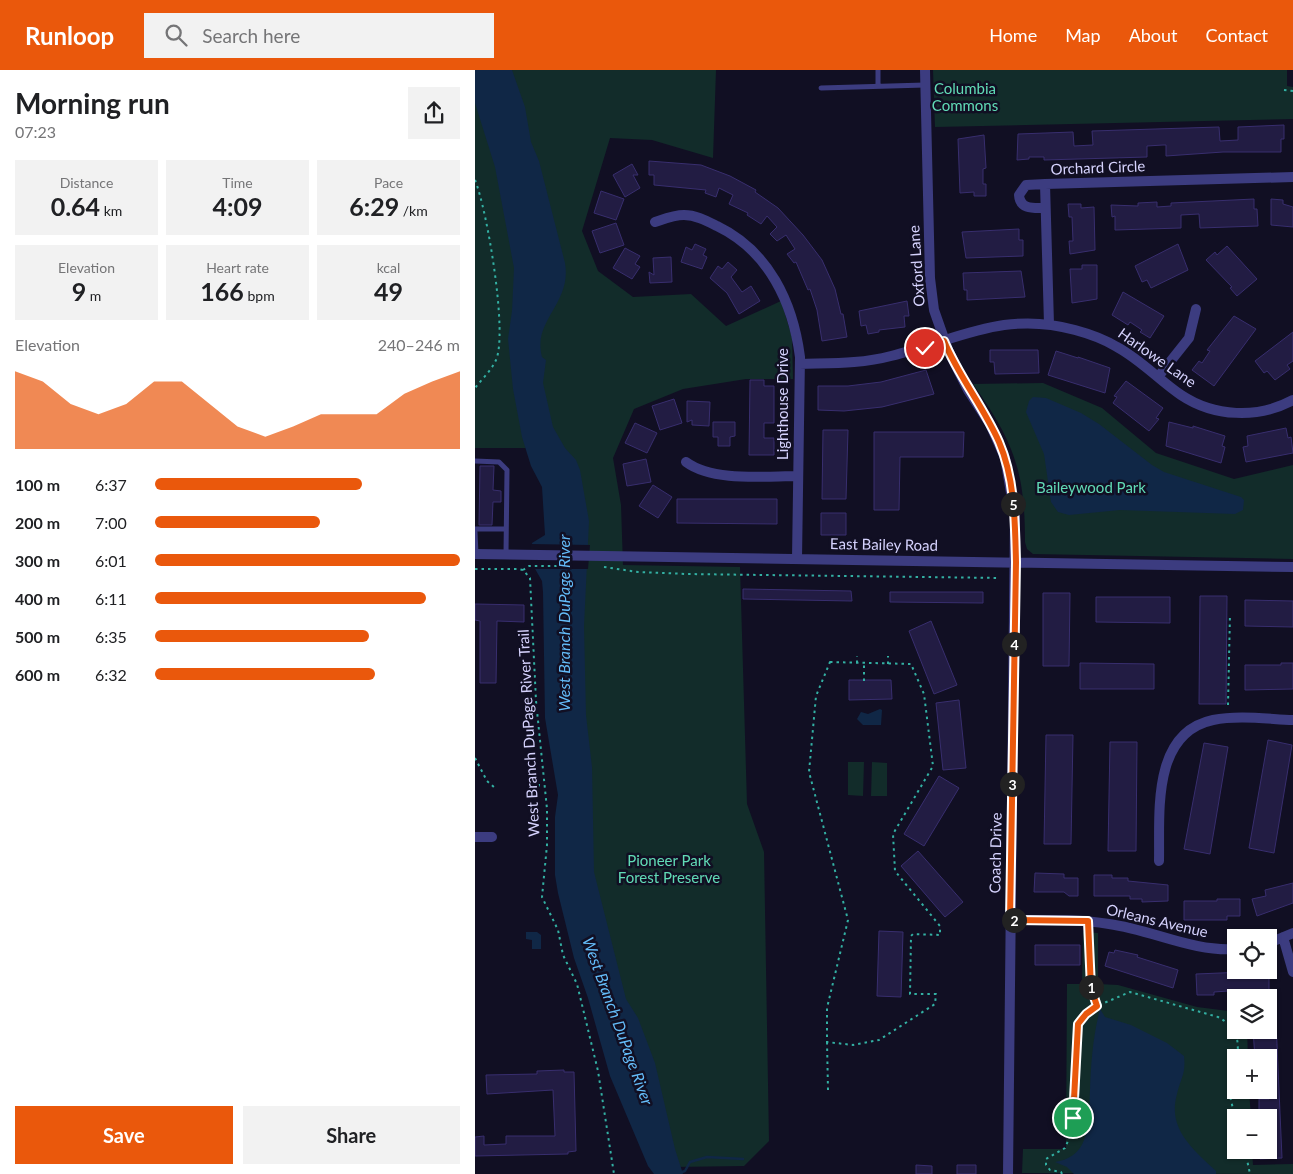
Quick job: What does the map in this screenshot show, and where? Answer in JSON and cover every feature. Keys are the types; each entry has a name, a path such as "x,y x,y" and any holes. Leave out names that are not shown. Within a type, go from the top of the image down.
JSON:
{"street":[{"name":"Oxford Lane","path":"925,70 930,278 934,310 944,341 955,366 990,424 1005,458 1015,516 1016,562"},
{"name":"Orchard Circle","path":"1049,324 1045,184 1293,177"},
{"path":"1045,184 1026,186 1019,195 1021,203 1025,207 1045,208"},
{"name":"Lighthouse Drive","path":"655,222 676,216 691,215 721,228 748,247 774,278 788,303 795,327 800,364 797,559"},
{"path":"1158,377 1189,338 1196,309"},
{"name":"Harlowe Lane","path":"800,364 865,361 922,349 997,325 1049,324 1102,339 1132,356 1191,400 1223,412 1261,411 1293,400"},
{"path":"686,462 695,469 714,474 798,476"},
{"name":"East Bailey Road","path":"476,554 527,555 598,561 797,559 1293,566"},
{"name":"Coach Drive","path":"1008,1174 1016,562"},
{"path":"1159,861 1163,774 1168,756 1185,734 1213,720 1293,720"},
{"path":"475,836 492,837"},
{"name":"Orleans Avenue","path":"1010,920 1088,921 1131,928 1191,946 1216,950 1227,949"},
{"path":"1288,935 1293,972"}],"lane":[{"path":"878,70 878,86"},
{"path":"821,88 925,84"},
{"path":"475,461 499,462 507,470 506,554"},
{"path":"476,554 475,530 506,529"}],"path":[{"path":"1284,90 1293,91"},
{"path":"475,180 483,204 490,239 500,329 500,344 496,360 475,388"},
{"path":"598,561 672,574 999,578"},
{"path":"475,569 523,570 529,566"},
{"name":"West Branch DuPage River Trail","path":"523,570 531,580 541,764 547,808 547,845 542,897 558,930 563,955 577,984 598,1071 614,1174"},
{"path":"1229,705 1230,614"},
{"path":"857,656 857,663"},
{"path":"888,656 888,664"},
{"path":"827,1042 853,1045 879,1040 935,1004 936,1000 936,994 910,994 911,934 940,934 941,929 939,923 895,871 893,834 933,766 924,694 911,664 830,662 816,696 809,772 848,920 827,1008 827,1042 828,1090"},
{"path":"864,663 864,681"},
{"path":"475,758 487,781 495,788"},
{"path":"1088,921 1091,988 1097,1006"},
{"path":"1062,1174 1061,1172 1050,1170 1046,1165 1046,1159 1065,1148 1070,1136 1078,1024 1086,1014 1097,1006 1130,992 1218,1017 1231,1024 1236,1035 1236,1049"},
{"path":"1247,1159 1250,1174"}],"green space":[{"name":"Pioneer Park Forest Preserve","path":"475,70 716,70 713,158 652,140 610,138 582,231 598,271 633,297 691,294 726,326 781,301 792,337 793,379 746,379 683,389 634,409 613,458 621,505 623,565 740,567 747,804 764,852 769,1141 744,1166 672,1167 591,954 555,456 526,448 475,448"},
{"name":"Columbia Commons","path":"933,70 1287,70 1287,86 1293,87 1293,119 935,127"},
{"name":"Baileywood Park","path":"1043,383 1102,408 1156,453 1234,479 1293,465 1293,559 1033,554 1027,549 1025,542 1023,496 1014,458 998,423 973,384"},
{"path":"848,762 864,762 863,796 848,795"},
{"path":"872,762 887,763 887,796 871,796"},
{"path":"1083,932 1098,933 1098,984 1118,985 1197,1007 1227,1011 1227,1039 1247,1039 1248,1049 1227,1049 1227,1099 1250,1099 1250,1109 1227,1109 1227,1159 1253,1159 1253,1165 1293,1164 1293,1174 1022,1173 1023,1149 1066,1149 1067,984 1082,984"}],"water":[{"name":"West Branch DuPage River","path":"475,70 512,70 525,107 531,142 539,161 565,263 566,277 563,290 542,332 540,344 542,357 546,360 543,383 553,427 565,448 576,460 580,470 589,521 584,626 586,715 592,767 594,872 626,999 638,1018 655,1063 675,1149 683,1174 654,1174 648,1166 610,1076 588,998 574,958 558,893 555,875 555,817 558,795 545,718 543,592 542,581 534,567 532,543 545,535 542,487 531,466 522,437 513,389 508,339 512,311 514,268 495,167 475,103"},
{"path":"1033,397 1046,398 1081,413 1164,472 1241,497 1244,500 1243,510 1235,514 1120,510 1069,515 1058,512 1051,502 1044,454 1026,412 1029,401"},
{"path":"880,709 882,710 881,725 863,725 857,719 861,712 868,714"},
{"path":"526,932 537,932 541,935 541,949 532,949 532,940 526,939"},
{"path":"1100,1009 1105,1017 1131,1025 1167,1043 1184,1056 1184,1071 1175,1106 1176,1118 1184,1137 1216,1171 1216,1174 1074,1174 1067,1167 1055,1162 1069,1158 1076,1153 1082,1145 1086,1134 1093,1049"}],"pier":[{"path":"530,544 590,545 588,569 532,569"}],"building":[{"path":"1284,125 1284,139 1281,139 1281,152 1223,152 1166,156 1166,145 1163,145 1147,146 1147,157 1044,160 1044,157 1029,157 1029,159 1017,160 1018,134 1073,132 1074,146 1093,145 1092,131 1219,127 1220,141 1238,140 1238,127"},
{"path":"984,135 986,168 983,169 983,184 986,184 986,196 974,196 974,192 960,193 958,139"},
{"path":"649,161 701,165 730,176 756,190 755,192 778,208 803,235 822,260 835,289 841,314 843,314 847,337 822,341 817,310 810,289 808,290 796,262 794,263 787,254 795,249 786,235 777,241 770,234 777,227 767,216 761,224 747,215 748,213 729,204 733,195 719,188 716,197 705,193 706,190 654,185 654,175 649,175"},
{"path":"632,164 638,175 633,175 640,188 625,197 613,175"},
{"path":"601,191 624,199 616,220 594,213"},
{"path":"1254,199 1254,209 1257,209 1258,226 1200,228 1199,214 1181,215 1181,228 1115,230 1115,216 1112,217 1111,205 1138,206 1138,203 1157,202 1157,207 1171,206 1171,203"},
{"path":"1271,199 1283,200 1283,204 1293,207 1293,227 1271,225"},
{"path":"1068,204 1081,204 1081,208 1094,207 1095,250 1070,254 1069,241 1073,241 1072,217 1069,217"},
{"path":"616,223 624,245 600,253 592,231"},
{"path":"1019,229 1019,240 1023,240 1023,256 966,258 962,232"},
{"path":"695,244 706,249 703,255 707,257 702,269 681,262 686,247 692,250"},
{"path":"1178,244 1188,270 1151,288 1147,280 1142,282 1135,266"},
{"path":"1227,246 1257,279 1237,296 1230,288 1232,287 1206,260 1215,252 1217,255"},
{"path":"625,248 640,256 635,264 640,267 632,279 613,268"},
{"path":"671,257 672,282 650,283 649,272 654,275 653,258"},
{"path":"728,262 737,270 731,277 742,292 751,286 760,301 739,314 727,293 710,278 718,266 722,269"},
{"path":"1082,265 1097,265 1097,299 1072,303 1070,269 1082,269"},
{"path":"1021,271 1025,297 967,300 967,290 964,290 963,273"},
{"path":"1123,292 1164,316 1150,338 1140,332 1142,330 1130,322 1128,325 1112,315"},
{"path":"907,301 909,316 904,316 905,327 879,330 879,332 868,334 866,325 861,326 859,311"},
{"path":"1234,316 1256,329 1214,386 1192,370 1199,361 1202,363 1210,351 1207,350"},
{"path":"1293,332 1293,361 1287,365 1290,369 1275,380 1267,371 1264,373 1255,361"},
{"path":"990,350 1038,350 1039,373 995,374 994,362 990,362"},
{"path":"1056,351 1110,368 1105,393 1048,375"},
{"path":"926,370 934,394 882,407 844,411 818,410 818,386 848,386 881,382"},
{"path":"750,380 764,380 764,386 774,386 774,423 764,423 764,438 774,438 774,455 749,455"},
{"path":"1126,381 1163,408 1156,418 1159,419 1149,431 1113,403 1117,397 1114,396"},
{"path":"674,399 682,423 660,430 652,406"},
{"path":"687,401 710,402 709,426 692,425 692,420 687,422"},
{"path":"713,422 735,422 735,436 730,437 730,446 718,446 718,437 713,437"},
{"path":"1169,422 1193,428 1193,426 1225,436 1222,446 1225,447 1221,463 1166,446"},
{"path":"635,423 657,433 647,453 625,443"},
{"path":"1286,428 1288,438 1291,437 1293,453 1246,462 1243,447 1248,446 1247,436"},
{"path":"823,430 848,430 846,499 822,499"},
{"path":"874,432 964,432 963,457 900,457 899,510 874,510"},
{"path":"646,459 651,482 627,486 623,464"},
{"path":"480,466 494,466 493,490 501,491 501,502 493,502 492,525 479,525"},
{"path":"653,485 672,497 658,518 639,506"},
{"path":"677,499 777,499 777,524 677,523"},
{"path":"821,513 846,513 846,535 821,535"},
{"path":"743,589 851,591 852,601 743,599"},
{"path":"890,592 983,592 983,603 890,602"},
{"path":"1043,593 1070,593 1069,666 1043,666"},
{"path":"1200,596 1227,596 1226,704 1199,704"},
{"path":"1096,597 1170,597 1170,623 1096,622"},
{"path":"1245,600 1293,601 1293,627 1245,626"},
{"path":"475,604 524,605 524,622 497,621 496,683 480,683 480,621 475,620"},
{"path":"931,621 957,685 934,694 909,631"},
{"path":"1080,663 1154,664 1154,689 1080,689"},
{"path":"1281,663 1293,663 1293,689 1245,690 1245,665 1281,665"},
{"path":"849,680 891,680 892,699 849,700"},
{"path":"959,700 966,768 943,770 936,703"},
{"path":"1046,735 1073,735 1071,844 1044,844"},
{"path":"1268,740 1292,745 1274,853 1249,848"},
{"path":"1110,742 1137,742 1136,851 1108,851"},
{"path":"1204,743 1228,747 1210,854 1184,849"},
{"path":"939,776 959,788 924,846 904,834"},
{"path":"918,851 963,902 945,917 901,866"},
{"path":"1035,873 1064,874 1064,878 1078,878 1078,896 1069,896 1064,892 1034,892"},
{"path":"1094,875 1112,875 1112,878 1128,878 1128,881 1168,885 1168,901 1142,902 1142,899 1130,899 1130,896 1094,896"},
{"path":"1293,883 1293,903 1257,916 1252,899 1266,896 1265,890"},
{"path":"1217,899 1240,899 1240,916 1227,916 1227,920 1184,920 1184,901 1217,901"},
{"path":"879,931 903,932 901,997 877,996"},
{"path":"1035,945 1080,945 1080,965 1035,965"},
{"path":"1115,950 1138,955 1137,957 1178,970 1173,988 1105,966 1109,952 1114,953"},
{"path":"1227,973 1227,979 1269,979 1269,989 1227,989 1227,991 1214,992 1214,995 1197,995 1196,974"},
{"path":"1254,1039 1277,1039 1282,1158 1277,1158 1277,1109 1259,1109 1259,1099 1277,1099 1277,1049 1254,1049"},
{"path":"564,1070 564,1072 574,1072 576,1151 568,1152 568,1154 475,1156 475,1137 484,1136 484,1145 506,1144 506,1136 555,1136 553,1090 487,1094 486,1075 537,1074 537,1071"},
{"path":"916,1165 932,1166 932,1174 916,1174"},
{"path":"957,1165 976,1165 976,1174 957,1174"}],"waterway":[{"path":"682,1172 685,1171 690,1162 707,1157 743,1159"}],"route":[{"path":"925,348 944,341 968,390 999,442 1009,472 1015,516 1016,562 1010,920 1088,921 1091,988 1097,1006 1086,1014 1078,1024 1073,1118"}]}
